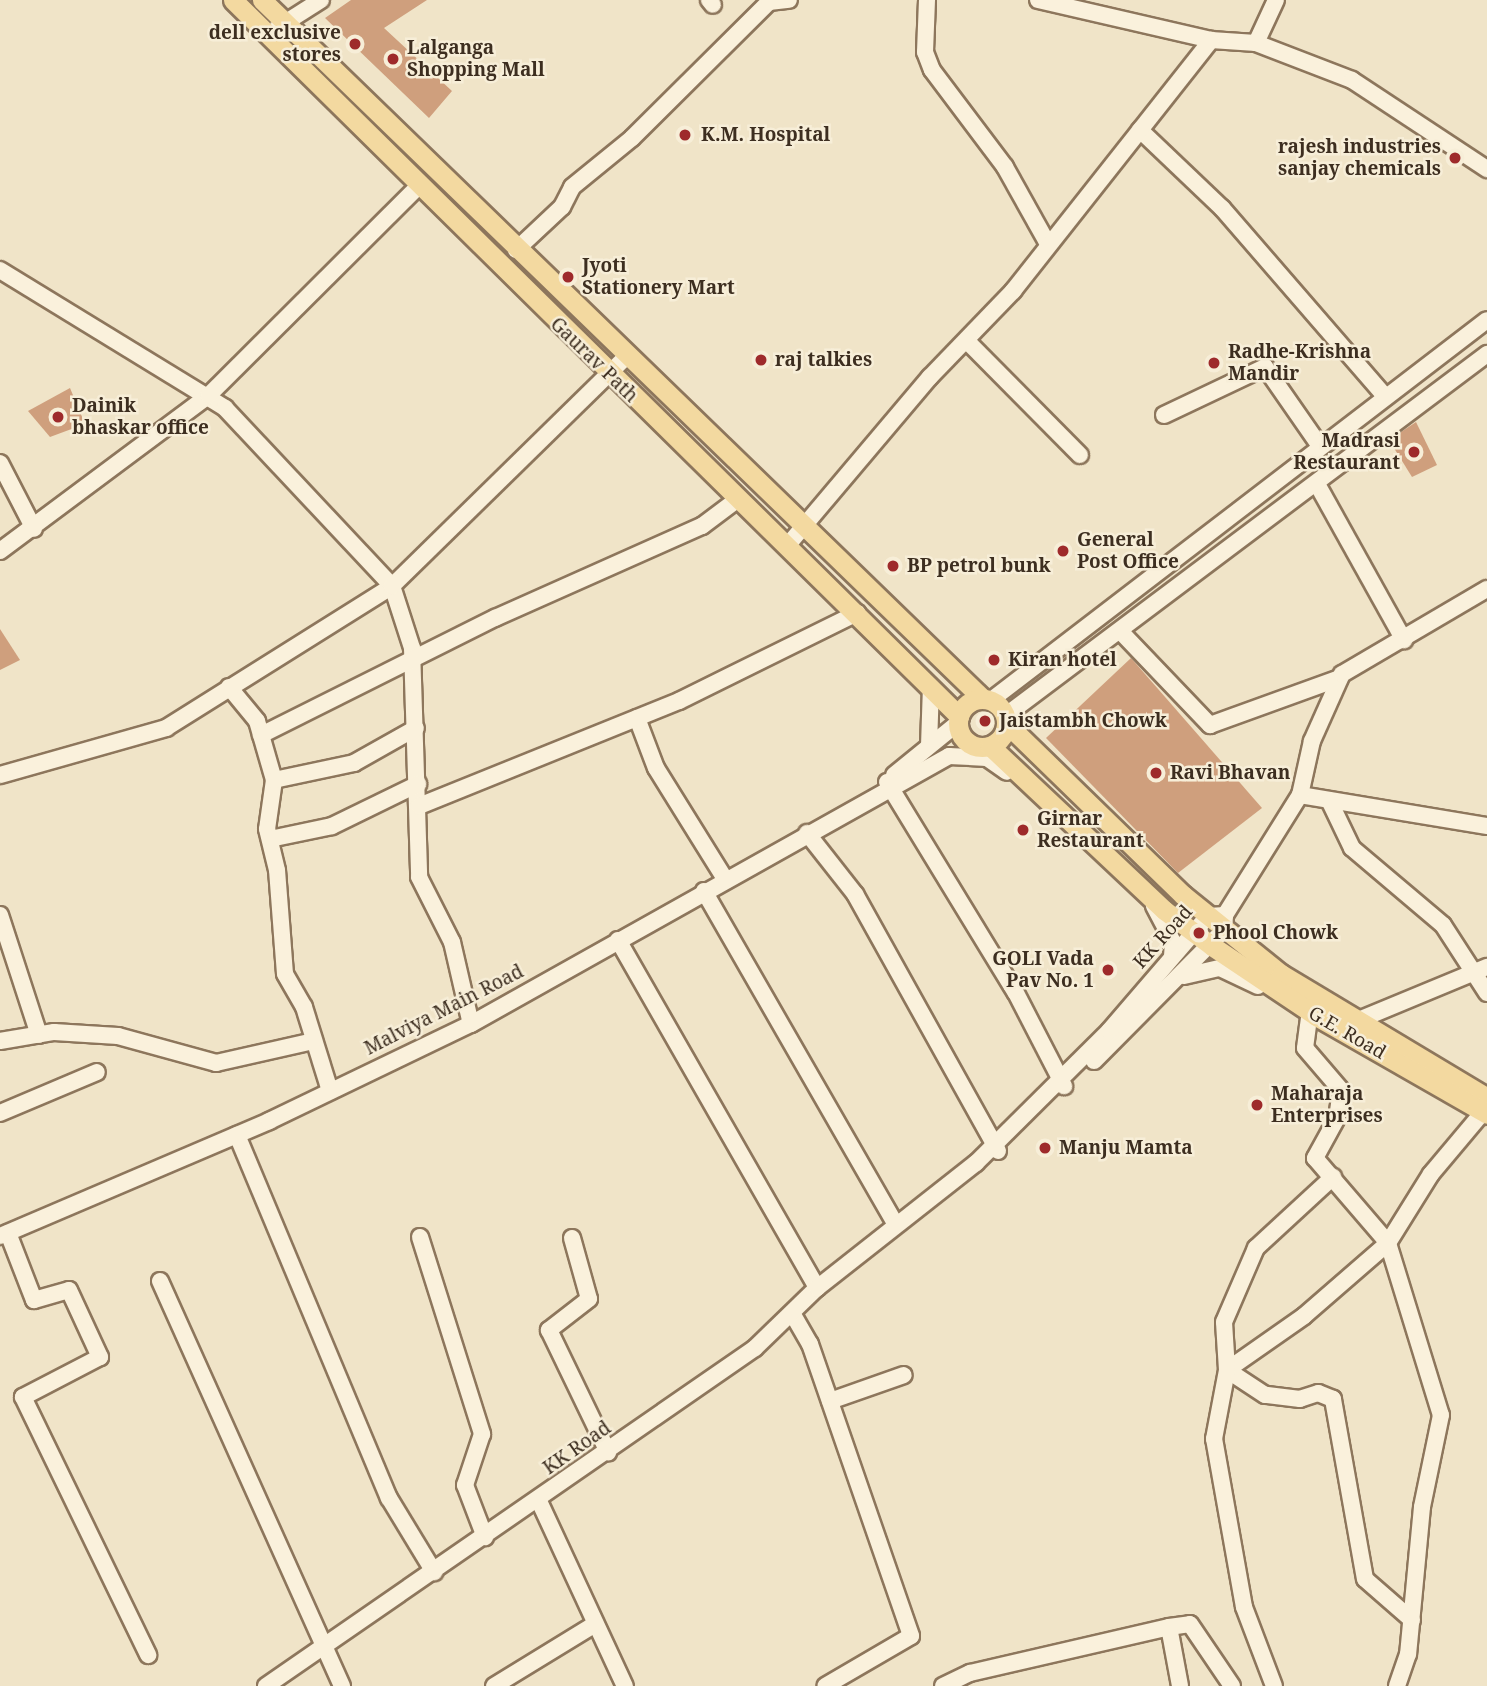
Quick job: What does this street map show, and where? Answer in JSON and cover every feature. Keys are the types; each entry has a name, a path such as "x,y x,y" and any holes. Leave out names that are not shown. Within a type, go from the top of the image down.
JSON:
{"main road":[{"name":"Gaurav Path","path":"233,0 266,36 608,375 931,684 959,719"},
{"path":"262,0 626,356 1219,920 1311,1003 1354,1022 1486,1108"},
{"path":"987,700 959,719 968,743 990,746 1005,719"},
{"name":"G.E. Road","path":"990,746 1066,814 1146,893 1212,946 1286,996 1311,1003 1486,1108"}],"street":[{"path":"266,36 321,0"},
{"path":"516,250 562,207 572,187 632,138 769,2 789,0"},
{"path":"927,0 925,52 932,70 1005,167 1048,244"},
{"path":"1038,0 1211,40 1256,43 1352,80 1487,169"},
{"path":"1256,43 1276,0"},
{"path":"787,546 930,377 968,342 1211,40"},
{"path":"1140,130 1222,208 1385,397"},
{"path":"0,551 34,529 209,396 418,188"},
{"path":"0,270 209,396 392,586 413,658 419,877 452,942 471,1024"},
{"path":"987,700 1043,664 1320,446 1487,320"},
{"path":"968,342 1080,455"},
{"path":"1005,719 1487,354"},
{"path":"0,775 166,728 392,586 626,356"},
{"path":"1164,415 1265,367 1320,446"},
{"path":"0,463 34,529"},
{"path":"1317,484 1404,640"},
{"path":"261,735 413,658 702,526 738,499"},
{"path":"1121,632 1210,725 1340,678 1487,589"},
{"path":"419,806 636,718 857,613"},
{"path":"1219,920 1300,795 1312,741 1340,678"},
{"path":"929,746 935,703 931,684"},
{"path":"229,687 261,735 274,780 270,839 285,974 314,1041 330,1091"},
{"path":"636,718 656,768 725,879"},
{"path":"888,785 959,719"},
{"path":"274,780 354,764 416,728"},
{"path":"888,785 949,756 987,758 1066,814"},
{"path":"270,839 332,826 418,784"},
{"path":"888,785 1016,993 1062,1083"},
{"name":"Malviya Main Road","path":"4,1235 237,1135 471,1024 888,785"},
{"path":"1300,795 1487,826"},
{"path":"1329,800 1352,848 1443,925 1481,969 1487,993"},
{"path":"807,832 855,894 995,1148"},
{"path":"704,891 896,1225"},
{"path":"1146,893 1174,942 1172,955"},
{"path":"0,915 39,1035"},
{"name":"KK Road","path":"1062,1083 1193,932 1219,920"},
{"name":"KK Road","path":"266,1686 539,1501 755,1348 817,1288 995,1148 1212,946 1219,920"},
{"path":"618,940 817,1288"},
{"path":"1179,978 1220,968 1286,996"},
{"path":"1354,1022 1481,969"},
{"path":"1311,1003 1305,1048 1341,1090 1337,1118 1315,1158 1388,1243 1441,1415 1422,1507 1412,1620 1397,1686"},
{"path":"0,1041 39,1035 118,1036 216,1063 314,1041"},
{"path":"0,1113 97,1072"},
{"path":"1227,1370 1304,1316 1388,1243 1431,1174 1486,1108"},
{"path":"237,1135 388,1498 434,1572"},
{"path":"1274,1686 1244,1606 1214,1439 1227,1370 1224,1322 1256,1248 1334,1177"},
{"path":"4,1235 34,1300 69,1290 100,1357 23,1397 148,1655"},
{"path":"420,1237 482,1434 465,1485 485,1537"},
{"path":"572,1238 589,1300 548,1331 608,1452"},
{"path":"160,1281 322,1648 342,1686"},
{"path":"792,1313 830,1401 911,1636 825,1686"},
{"path":"1227,1370 1265,1395 1318,1393 1334,1399 1366,1579 1412,1620"},
{"path":"830,1401 904,1375"},
{"path":"539,1501 625,1686"},
{"path":"494,1686 595,1624"},
{"path":"943,1686 970,1673 1190,1624 1232,1686"},
{"path":"1169,1628 1180,1686"}],"building":[{"name":"Lalganga Shopping Mall","path":"351,0 427,0 384,28 452,91 429,118 325,18"},
{"name":"Dainik bhaskar office","path":"70,388 85,424 50,437 28,411"},
{"name":"Madrasi Restaurant","path":"1416,422 1437,465 1412,477 1389,440"},
{"path":"0,629 20,660 0,670"},
{"name":"Ravi Bhavan","path":"1131,658 1262,808 1178,873 1046,738"}],"place":[{"name":"dell exclusive stores","path":"355,44"},
{"name":"Lalganga Shopping Mall","path":"393,59"},
{"name":"K.M. Hospital","path":"685,135"},
{"name":"rajesh industries sanjay chemicals","path":"1455,158"},
{"name":"Jyoti Stationery Mart","path":"568,277"},
{"name":"raj talkies","path":"761,360"},
{"name":"Radhe-Krishna Mandir","path":"1214,363"},
{"name":"Dainik bhaskar office","path":"58,417"},
{"name":"Madrasi Restaurant","path":"1414,452"},
{"name":"General Post Office","path":"1063,551"},
{"name":"BP petrol bunk","path":"893,566"},
{"name":"Kiran hotel","path":"994,660"},
{"name":"Jaistambh Chowk","path":"985,721"},
{"name":"Ravi Bhavan","path":"1156,773"},
{"name":"Girnar Restaurant","path":"1023,830"},
{"name":"Phool Chowk","path":"1199,933"},
{"name":"GOLI Vada Pav No. 1","path":"1108,970"},
{"name":"Maharaja Enterprises","path":"1257,1105"},
{"name":"Manju Mamta","path":"1045,1148"}]}
